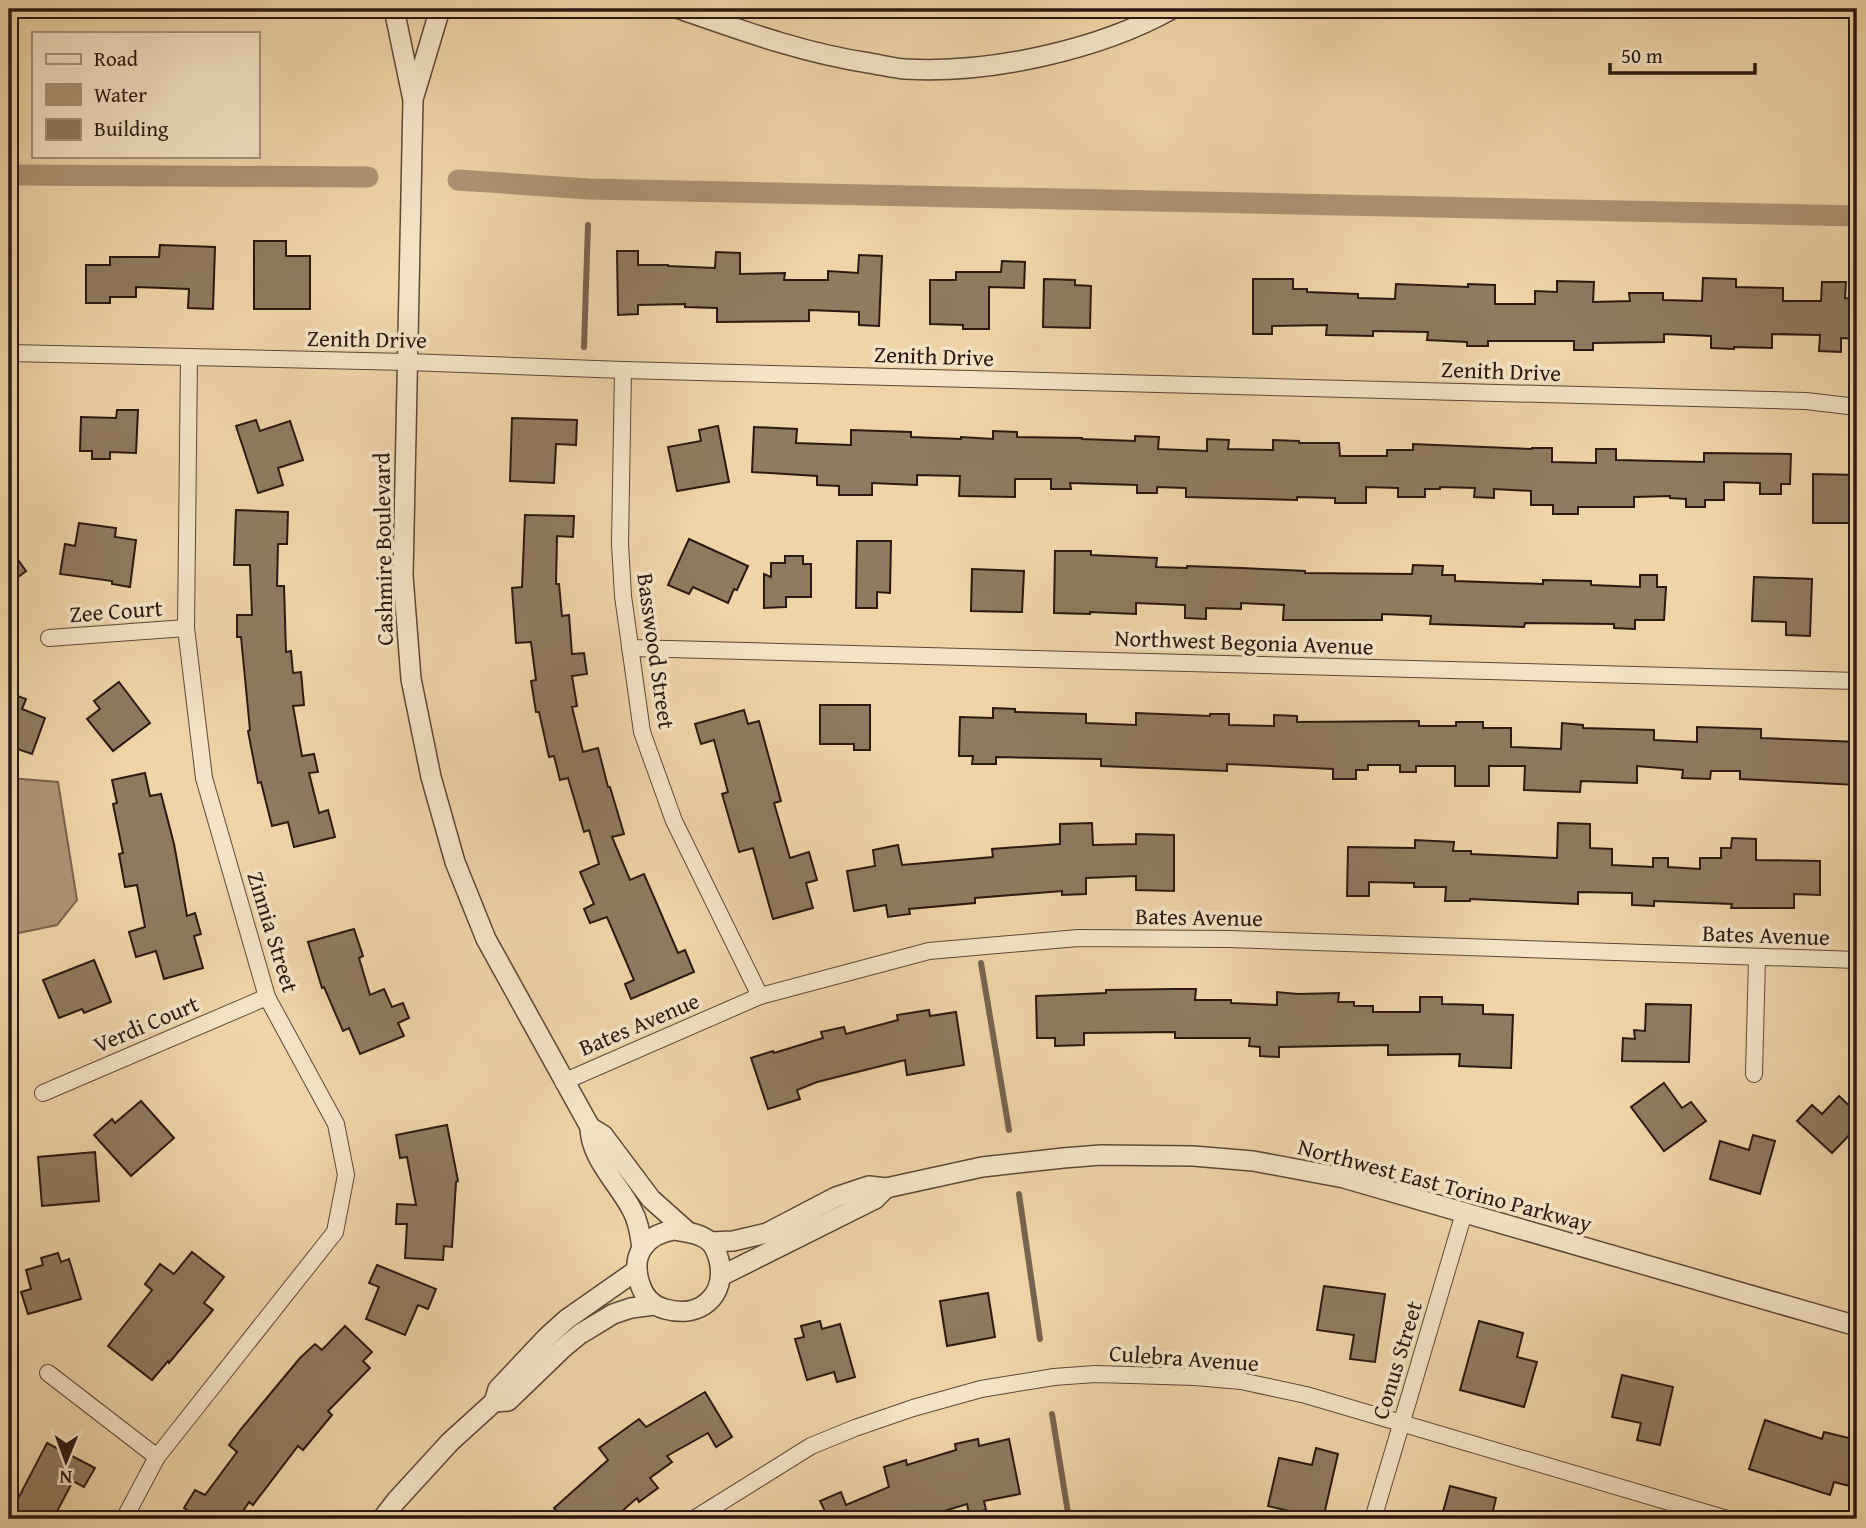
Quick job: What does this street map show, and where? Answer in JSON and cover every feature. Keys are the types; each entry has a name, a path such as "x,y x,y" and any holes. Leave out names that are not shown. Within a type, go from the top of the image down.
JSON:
{"street":[{"name":"Cashmire Boulevard","path":"394,9 413,100 403,576 411,679 431,777 455,862 486,939 590,1128 590,1141 633,1211 642,1248"},
{"name":"Cashmire Boulevard","path":"413,100 440,9"},
{"path":"680,9 775,43 839,59 905,69 977,67 1048,55 1108,38 1172,9"},
{"name":"Zenith Drive","path":"9,354 407,362 1806,401 1857,407"},
{"name":"Zinnia Street","path":"124,1519 157,1457 335,1232 346,1175 336,1124 267,997 204,778 186,628 189,358"},
{"name":"Basswood Street","path":"624,370 620,544 623,596 642,732 674,821 760,996"},
{"name":"Zee Court","path":"49,638 186,628"},
{"name":"Northwest Begonia Avenue","path":"630,648 1857,681"},
{"name":"Bates Avenue","path":"564,1082 760,996 929,951 1078,939 1228,939 1857,960"},
{"path":"1754,1074 1757,958"},
{"name":"Verdi Court","path":"43,1093 267,997"},
{"name":"Cashmire Boulevard","path":"590,1128 603,1135 651,1199 688,1232"},
{"name":"Northwest East Torino Parkway","path":"710,1242 750,1238 836,1197 869,1186 886,1188 982,1167 1063,1158 1193,1156 1253,1161 1344,1178 1857,1326"},
{"name":"Northwest East Torino Parkway","path":"721,1276 875,1199 886,1188"},
{"name":"Conus Street","path":"1373,1519 1464,1213"},
{"path":"494,1402 508,1401 580,1334 613,1314 654,1305 678,1312 694,1311 705,1305 719,1287 721,1276 716,1250 710,1242 688,1232 674,1230 661,1232 650,1238 642,1248 637,1270 645,1296 654,1305"},
{"path":"382,1519 450,1442 494,1402 498,1389 547,1337 637,1270"},
{"path":"48,1373 157,1457"},
{"name":"Culebra Avenue","path":"694,1519 811,1446 855,1427 981,1389 1054,1377 1095,1374 1241,1381 1306,1395 1727,1519"},
{"path":"1662,1519 1666,1502"}],"water":[{"path":"9,778 58,782 77,900 57,925 9,935"}],"building":[{"path":"254,241 286,241 286,256 310,256 310,309 254,309"},
{"path":"160,245 215,247 213,309 188,308 189,289 136,287 136,297 110,297 110,303 86,303 86,265 110,265 110,257 159,257"},
{"path":"617,251 638,251 638,265 715,268 716,252 740,253 740,274 785,273 784,280 828,280 828,271 858,273 859,255 882,256 879,326 859,325 859,312 809,310 809,321 717,322 717,308 685,307 685,304 638,305 638,314 618,315"},
{"path":"1002,261 1025,262 1024,288 989,287 989,329 963,329 963,325 930,324 930,280 956,280 956,272 1001,272"},
{"path":"1703,278 1736,279 1736,287 1783,288 1783,301 1821,301 1822,282 1846,282 1845,298 1857,299 1857,339 1841,338 1841,352 1819,351 1820,335 1772,334 1772,348 1734,349 1711,348 1711,336 1664,334 1664,342 1593,343 1593,350 1574,350 1574,341 1488,341 1488,346 1467,346 1467,342 1427,340 1428,332 1373,331 1373,336 1326,335 1327,325 1272,326 1272,334 1253,334 1253,279 1293,279 1293,289 1307,289 1307,292 1395,299 1396,284 1468,287 1468,284 1495,285 1495,304 1535,304 1535,291 1557,292 1557,281 1594,282 1593,302 1630,301 1629,293 1663,293 1663,300 1702,301"},
{"path":"1044,279 1075,280 1075,285 1091,286 1090,328 1043,327"},
{"path":"117,410 138,410 136,453 110,452 110,459 92,459 92,451 80,451 81,417 116,418"},
{"path":"512,418 577,420 576,445 556,444 554,483 510,481"},
{"path":"256,420 260,431 290,421 303,460 278,468 283,485 258,493 236,426"},
{"path":"718,426 729,482 677,491 668,447 701,441 699,430"},
{"path":"754,427 797,429 796,443 851,445 851,430 911,432 911,437 961,439 993,439 993,431 1017,432 1017,437 1135,441 1135,436 1159,437 1158,449 1207,451 1207,439 1229,440 1228,449 1273,450 1273,440 1339,443 1340,456 1387,456 1387,450 1413,450 1413,444 1552,448 1552,462 1596,463 1596,449 1616,449 1616,460 1704,462 1704,453 1791,454 1790,484 1781,484 1781,494 1760,494 1760,483 1724,482 1724,500 1705,500 1705,507 1686,507 1686,499 1670,496 1634,497 1634,507 1578,507 1578,514 1553,514 1553,505 1531,505 1531,491 1494,489 1494,498 1474,497 1475,488 1440,487 1425,489 1425,497 1398,497 1398,488 1366,487 1366,503 1335,503 1335,498 1297,497 1297,500 1186,497 1186,488 1157,487 1157,493 1137,493 1137,485 1070,483 1071,489 1051,489 1051,479 1015,479 1015,497 959,496 960,476 917,475 917,485 872,483 872,495 839,495 839,486 817,485 817,476 752,472"},
{"path":"1813,474 1857,475 1857,523 1813,523"},
{"path":"236,510 288,512 287,544 278,544 277,586 284,586 286,652 291,651 293,673 301,672 304,705 293,706 302,756 314,754 318,772 309,773 319,813 328,810 335,837 294,847 288,822 272,826 261,782 258,783 248,731 237,615 252,615 250,565 234,565"},
{"path":"525,515 574,516 573,537 557,536 556,584 559,584 562,616 569,615 572,654 584,653 587,674 572,676 577,706 572,707 583,752 598,748 624,834 612,837 630,880 644,874 678,953 685,950 694,972 631,999 625,984 634,980 607,917 590,923 584,909 594,904 580,872 599,864 589,830 584,832 568,778 560,780 554,756 549,757 539,712 536,712 531,681 536,680 531,642 516,643 512,588 522,587"},
{"path":"79,523 116,528 115,537 136,540 130,587 112,584 112,581 60,574 65,544 75,546"},
{"path":"689,539 748,566 728,603 693,587 689,594 668,585"},
{"path":"857,541 891,541 890,593 877,592 877,608 856,608"},
{"path":"9,547 26,571 9,584"},
{"path":"1055,551 1091,551 1091,555 1157,558 1156,567 1242,568 1305,573 1412,574 1413,565 1443,566 1442,575 1455,575 1455,581 1543,584 1543,580 1591,581 1591,585 1640,587 1640,575 1657,575 1657,587 1666,587 1664,620 1635,620 1635,629 1614,628 1614,624 1525,623 1524,627 1430,624 1431,616 1382,614 1382,620 1283,620 1284,605 1241,603 1241,609 1206,608 1206,619 1185,618 1185,605 1136,603 1136,614 1054,613"},
{"path":"785,556 803,556 803,564 811,564 811,597 786,597 786,607 764,608 764,574 771,577 771,563 785,563"},
{"path":"972,569 1024,571 1022,612 971,611"},
{"path":"1754,577 1812,579 1810,636 1786,635 1786,622 1752,621"},
{"path":"119,682 150,723 113,751 87,719 100,709 94,701"},
{"path":"9,693 26,699 22,709 45,718 32,754 9,746"},
{"path":"820,705 870,705 870,750 854,750 854,744 820,744"},
{"path":"993,708 1015,709 1015,712 1086,714 1086,723 1136,725 1136,713 1210,716 1229,714 1229,725 1274,726 1274,715 1297,716 1297,722 1419,721 1419,726 1456,726 1456,722 1483,722 1483,728 1511,728 1511,747 1561,749 1562,723 1583,725 1583,728 1654,730 1654,740 1697,742 1697,727 1761,729 1761,738 1857,742 1857,785 1740,779 1740,771 1711,771 1710,779 1682,778 1683,770 1637,766 1637,783 1581,781 1580,792 1524,790 1525,766 1489,766 1489,786 1455,786 1455,766 1416,766 1416,772 1400,772 1400,765 1368,765 1368,770 1356,770 1356,779 1333,779 1333,769 1227,764 1227,771 1101,766 1101,759 996,757 996,764 972,764 973,756 959,756 960,717 993,718"},
{"path":"744,710 748,724 759,721 781,801 774,803 790,858 809,852 817,880 806,883 813,908 773,919 753,848 739,852 722,794 728,792 714,740 701,744 695,724"},
{"path":"145,773 150,796 161,794 174,844 187,916 195,913 201,934 194,936 203,968 164,979 156,951 136,957 129,932 145,927 137,885 125,887 119,854 123,853 113,804 117,803 112,780"},
{"path":"1092,823 1093,845 1136,844 1136,834 1174,835 1174,891 1136,890 1136,876 1086,878 1086,894 1062,895 1062,891 975,898 975,903 909,909 910,914 888,917 886,905 854,911 847,871 875,866 873,850 898,845 902,865 993,857 992,849 1060,844 1060,824"},
{"path":"1558,823 1590,824 1590,848 1612,849 1612,865 1653,867 1653,858 1668,858 1668,867 1700,869 1700,858 1721,858 1721,848 1731,848 1732,838 1756,839 1756,860 1820,861 1820,895 1794,894 1794,908 1731,908 1732,904 1654,901 1654,906 1632,905 1632,893 1578,892 1578,904 1470,899 1445,901 1446,887 1369,882 1369,896 1347,896 1348,847 1415,848 1415,840 1454,842 1453,851 1471,851 1471,854 1557,858"},
{"path":"354,929 363,956 359,958 370,995 384,989 392,1007 403,1003 409,1018 398,1023 404,1036 360,1054 349,1028 343,1031 324,987 322,988 308,942"},
{"path":"94,960 111,1002 84,1013 82,1009 59,1018 43,980"},
{"path":"1196,989 1195,1000 1231,1000 1231,1003 1277,1005 1277,992 1339,993 1338,1002 1354,1002 1354,1006 1373,1006 1373,1012 1420,1012 1420,997 1442,997 1442,1004 1483,1005 1483,1014 1513,1015 1511,1068 1459,1066 1460,1054 1388,1055 1388,1045 1279,1047 1279,1057 1260,1056 1260,1047 1249,1046 1250,1038 1175,1038 1175,1032 1084,1033 1084,1045 1055,1046 1055,1038 1037,1038 1036,996 1106,993 1106,990"},
{"path":"1646,1004 1691,1005 1689,1062 1622,1061 1623,1038 1635,1039 1634,1030 1645,1031"},
{"path":"929,1010 930,1016 956,1012 964,1065 907,1075 905,1060 817,1082 797,1090 800,1099 768,1109 751,1058 823,1038 821,1032 844,1027 846,1034 898,1020 897,1015"},
{"path":"1664,1083 1682,1108 1691,1102 1706,1121 1664,1151 1631,1107"},
{"path":"1839,1096 1857,1113 1857,1127 1832,1153 1797,1121 1812,1105 1822,1114"},
{"path":"141,1101 174,1138 131,1176 94,1135 112,1119 115,1123"},
{"path":"447,1125 458,1181 452,1247 444,1246 443,1260 405,1258 407,1224 396,1224 397,1204 416,1205 407,1157 400,1158 396,1135"},
{"path":"1753,1135 1775,1141 1760,1194 1710,1179 1720,1141 1749,1150"},
{"path":"95,1152 99,1201 42,1206 38,1157"},
{"path":"192,1252 224,1277 204,1303 213,1310 152,1380 108,1346 152,1290 145,1284 160,1264 174,1274"},
{"path":"58,1253 61,1262 69,1259 81,1299 28,1314 21,1292 31,1289 26,1270 43,1265 41,1258"},
{"path":"377,1265 436,1289 428,1309 418,1305 405,1335 366,1319 379,1287 369,1283"},
{"path":"1324,1286 1385,1294 1375,1362 1350,1359 1354,1335 1317,1330"},
{"path":"988,1293 995,1337 947,1346 940,1301"},
{"path":"820,1321 822,1329 840,1324 855,1377 837,1382 834,1372 807,1380 795,1339 804,1337 801,1326"},
{"path":"1479,1321 1523,1333 1517,1357 1537,1362 1524,1407 1460,1390"},
{"path":"345,1326 372,1352 363,1361 370,1368 328,1411 332,1415 303,1450 298,1446 253,1505 249,1502 238,1519 188,1519 192,1513 184,1508 195,1490 205,1495 237,1452 229,1445 241,1429 300,1358 315,1344 322,1350"},
{"path":"1622,1375 1673,1387 1660,1445 1637,1440 1641,1423 1612,1417"},
{"path":"705,1392 732,1437 716,1447 708,1433 667,1456 672,1462 650,1478 658,1488 639,1502 637,1498 613,1519 564,1519 554,1508 608,1460 599,1448 639,1419 646,1427"},
{"path":"1765,1420 1822,1439 1824,1432 1857,1440 1857,1488 1834,1482 1830,1495 1749,1469"},
{"path":"978,1439 979,1446 1009,1439 1020,1494 984,1501 986,1510 969,1514 967,1504 918,1519 812,1519 826,1513 820,1501 841,1492 846,1505 889,1487 884,1467 906,1460 907,1465 956,1450 955,1444"},
{"path":"47,1443 95,1468 84,1487 73,1481 53,1519 9,1519 9,1516"},
{"path":"1316,1448 1338,1454 1323,1519 1268,1506 1279,1458 1312,1465"},
{"path":"1450,1486 1496,1498 1491,1519 1441,1519"}],"waterway":[{"path":"9,175 368,177"},
{"path":"458,180 589,189 1857,216"},
{"path":"584,347 588,225"},
{"path":"981,963 1009,1130"},
{"path":"1019,1194 1040,1339"},
{"path":"1052,1414 1069,1519"}]}
